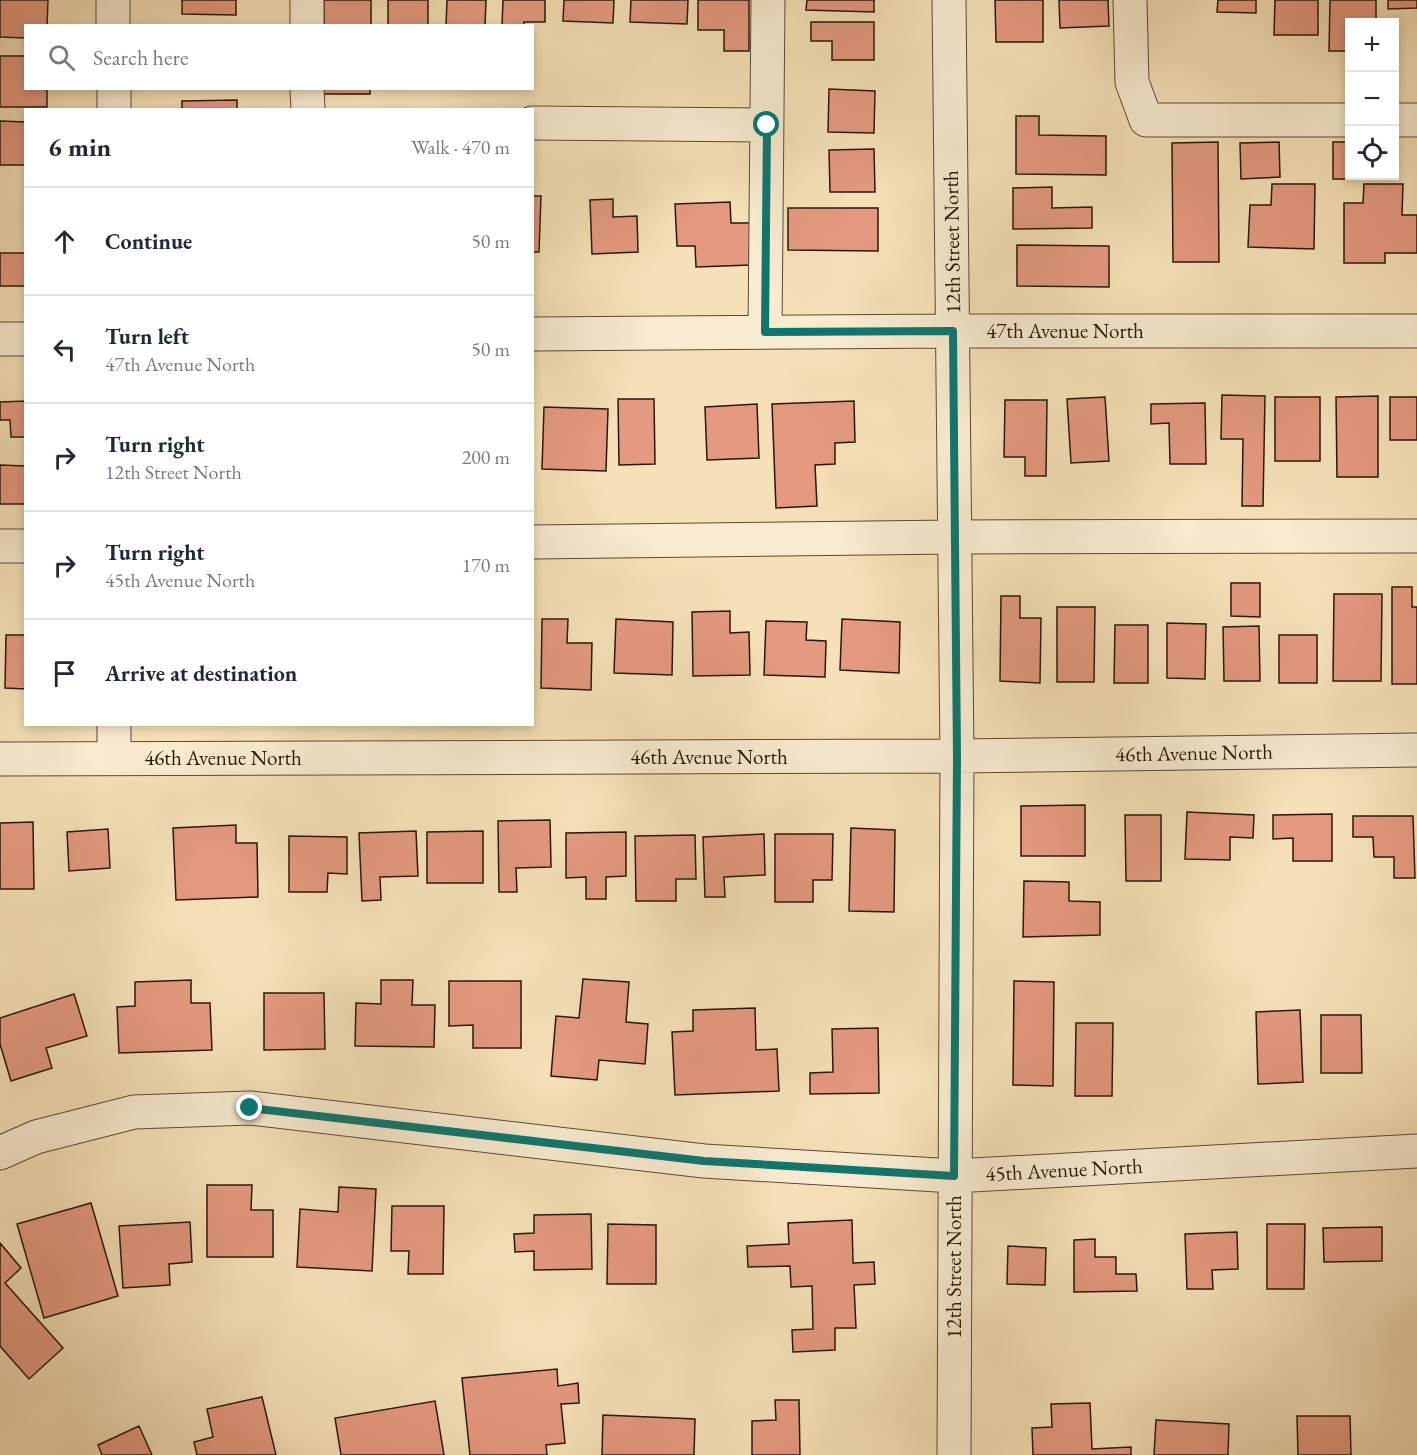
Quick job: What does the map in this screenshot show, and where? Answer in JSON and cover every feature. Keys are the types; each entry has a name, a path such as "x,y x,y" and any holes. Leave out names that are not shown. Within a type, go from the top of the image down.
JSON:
{"street":[{"path":"113,0 114,24"},
{"path":"307,0 307,24"},
{"path":"765,332 768,0"},
{"name":"12th Street North","path":"949,0 957,756 954,1455"},
{"path":"1130,0 1132,82 1146,120 1345,120"},
{"path":"114,90 114,108"},
{"path":"308,90 308,108"},
{"path":"1399,120 1417,120"},
{"path":"534,123 767,125"},
{"name":"47th Avenue North","path":"534,334 1417,331"},
{"path":"0,339 24,339"},
{"path":"534,542 955,537 1417,536"},
{"path":"0,546 24,546"},
{"path":"114,726 114,758"},
{"name":"46th Avenue North","path":"0,759 957,756 1417,750"},
{"name":"45th Avenue North","path":"0,1154 36,1137 134,1112 250,1108 704,1161 954,1176 1417,1150"}],"building":[{"path":"0,0 48,0 47,24 24,24 24,38 0,37"},
{"path":"182,0 236,0 236,15 182,14"},
{"path":"324,0 371,0 371,24 324,24"},
{"path":"388,0 428,0 428,24 388,24"},
{"path":"447,0 486,0 485,24 446,24"},
{"path":"503,0 545,0 545,22 502,24"},
{"path":"564,0 614,0 613,23 563,21"},
{"path":"631,0 688,0 687,24 630,22"},
{"path":"698,0 749,0 749,51 724,51 724,30 698,30"},
{"path":"807,0 874,0 874,12 806,10"},
{"path":"995,0 1043,0 1043,42 996,42"},
{"path":"1059,0 1108,0 1109,26 1060,28"},
{"path":"1218,0 1256,0 1256,13 1217,12"},
{"path":"1275,0 1318,0 1318,35 1274,35"},
{"path":"1330,0 1376,0 1376,18 1345,18 1345,51 1329,51"},
{"path":"1388,0 1417,0 1417,8 1388,9"},
{"path":"811,22 874,22 874,60 832,60 832,41 811,41"},
{"path":"0,56 24,56 24,90 47,90 47,107 0,107"},
{"path":"829,89 875,91 874,133 828,132"},
{"path":"323,90 370,90 370,94 323,94"},
{"path":"237,100 237,108 182,108 182,101"},
{"path":"1016,116 1039,116 1039,135 1106,136 1106,175 1016,174"},
{"path":"0,121 24,122 24,165 0,165"},
{"path":"1218,142 1219,262 1173,262 1172,143"},
{"path":"1279,142 1280,177 1241,179 1240,143"},
{"path":"1333,142 1345,142 1345,179 1333,179"},
{"path":"874,149 875,192 830,192 829,150"},
{"path":"1272,184 1315,184 1314,249 1248,247 1250,205 1271,205"},
{"path":"1364,184 1403,184 1402,215 1417,215 1417,253 1385,253 1385,263 1344,263 1344,203 1363,203"},
{"path":"1052,187 1052,208 1092,207 1092,228 1013,229 1013,188"},
{"path":"534,196 541,196 539,252 534,252"},
{"path":"613,199 613,217 637,216 638,252 592,254 590,200"},
{"path":"730,202 731,223 750,223 751,265 696,267 695,246 677,246 675,204"},
{"path":"788,208 878,208 878,251 788,250"},
{"path":"1017,245 1109,246 1109,287 1017,286"},
{"path":"0,253 24,253 24,286 0,286"},
{"path":"1222,395 1265,396 1263,506 1242,506 1243,439 1221,439"},
{"path":"1378,396 1378,477 1337,477 1336,397"},
{"path":"1105,397 1109,461 1071,463 1067,399"},
{"path":"1275,397 1320,397 1320,461 1275,461"},
{"path":"1390,397 1417,397 1417,440 1390,440"},
{"path":"618,399 654,399 655,464 619,465"},
{"path":"1005,400 1047,400 1046,476 1025,476 1025,457 1004,457"},
{"path":"24,401 24,437 11,437 10,420 0,420 0,402"},
{"path":"854,401 855,442 835,443 835,464 815,465 817,506 776,508 772,404"},
{"path":"1205,403 1206,464 1170,464 1169,423 1151,424 1151,404"},
{"path":"757,404 759,458 707,460 705,407"},
{"path":"544,407 608,409 606,471 542,469"},
{"path":"0,465 24,466 24,504 0,504"},
{"path":"1231,583 1260,583 1260,617 1231,616"},
{"path":"1392,587 1412,587 1412,607 1417,607 1417,684 1392,684"},
{"path":"1334,594 1382,594 1381,681 1333,681"},
{"path":"1001,596 1020,596 1020,618 1041,618 1040,683 1000,681"},
{"path":"1057,607 1095,607 1094,682 1057,682"},
{"path":"730,611 730,633 749,632 750,675 693,676 692,612"},
{"path":"542,619 568,619 567,643 592,643 591,690 541,688"},
{"path":"616,619 673,622 672,675 614,673"},
{"path":"842,619 900,622 899,673 840,670"},
{"path":"766,621 807,622 806,640 826,641 825,677 764,675"},
{"path":"1167,623 1206,624 1205,679 1167,678"},
{"path":"1115,625 1148,625 1148,683 1114,683"},
{"path":"1259,626 1260,681 1224,681 1223,627"},
{"path":"6,635 24,635 24,689 5,688"},
{"path":"1279,635 1317,635 1317,683 1279,683"},
{"path":"1085,805 1085,856 1021,856 1021,806"},
{"path":"1187,812 1254,815 1253,838 1230,837 1230,860 1185,859"},
{"path":"1332,814 1332,861 1293,861 1293,838 1273,839 1273,815"},
{"path":"1125,815 1161,815 1161,881 1126,881"},
{"path":"1353,816 1413,816 1415,878 1394,878 1394,857 1374,857 1373,837 1353,837"},
{"path":"550,820 551,867 516,868 517,892 499,892 498,821"},
{"path":"33,822 34,889 0,889 0,823"},
{"path":"236,825 236,843 257,843 258,897 176,900 173,828"},
{"path":"851,828 895,830 894,912 849,911"},
{"path":"108,829 110,868 69,871 67,832"},
{"path":"416,831 418,876 380,877 381,900 362,901 359,833"},
{"path":"483,831 483,883 427,883 427,832"},
{"path":"626,832 626,876 606,877 606,899 586,899 586,877 566,878 566,833"},
{"path":"764,834 765,875 724,877 725,897 705,897 703,837"},
{"path":"775,834 833,834 832,880 813,880 813,902 775,902"},
{"path":"695,835 696,879 676,879 676,901 636,901 635,836"},
{"path":"289,836 347,837 347,874 328,873 327,892 289,892"},
{"path":"1024,881 1069,882 1069,901 1100,902 1100,935 1023,937"},
{"path":"583,979 629,982 626,1022 648,1024 645,1064 599,1060 597,1080 551,1076 556,1016 579,1018"},
{"path":"191,980 191,1003 210,1003 212,1050 119,1053 117,1007 135,1006 135,982"},
{"path":"381,980 413,980 412,1005 435,1005 434,1047 355,1046 356,1003 381,1004"},
{"path":"449,981 521,981 521,1048 473,1048 473,1025 449,1026"},
{"path":"1014,981 1054,982 1053,1086 1013,1085"},
{"path":"264,993 324,993 325,1049 264,1050"},
{"path":"74,994 87,1036 46,1048 52,1068 11,1081 0,1044 0,1018"},
{"path":"755,1008 756,1050 777,1049 779,1091 675,1095 672,1032 693,1031 693,1010"},
{"path":"1300,1010 1303,1082 1258,1084 1256,1012"},
{"path":"1321,1015 1361,1015 1362,1073 1321,1073"},
{"path":"1076,1023 1113,1023 1112,1096 1075,1096"},
{"path":"878,1028 879,1093 810,1094 810,1073 833,1072 832,1029"},
{"path":"207,1185 252,1185 251,1210 273,1210 273,1257 207,1257"},
{"path":"339,1187 376,1189 372,1271 297,1267 300,1209 338,1212"},
{"path":"91,1203 118,1296 44,1318 17,1224"},
{"path":"392,1206 444,1206 443,1274 408,1274 409,1251 391,1251"},
{"path":"591,1214 592,1269 534,1270 534,1251 515,1252 514,1234 534,1233 534,1215"},
{"path":"852,1220 853,1263 874,1262 875,1284 854,1285 856,1328 835,1328 835,1350 793,1352 792,1330 813,1329 812,1286 791,1287 790,1266 748,1267 747,1246 789,1244 788,1223"},
{"path":"190,1222 192,1262 169,1264 170,1285 123,1288 119,1226"},
{"path":"608,1224 656,1225 656,1284 607,1284"},
{"path":"1267,1224 1305,1224 1304,1289 1267,1289"},
{"path":"1382,1227 1382,1261 1324,1262 1323,1228"},
{"path":"1237,1232 1238,1269 1212,1270 1213,1289 1187,1289 1185,1234"},
{"path":"1095,1239 1095,1257 1116,1257 1116,1274 1136,1274 1137,1291 1074,1292 1074,1240"},
{"path":"0,1243 21,1268 5,1283 63,1348 29,1379 0,1346"},
{"path":"1008,1246 1046,1248 1045,1285 1007,1284"},
{"path":"557,1369 558,1386 578,1383 579,1403 561,1404 565,1443 546,1445 547,1455 470,1455 462,1378"},
{"path":"262,1397 276,1455 197,1455 194,1442 213,1437 207,1409"},
{"path":"775,1400 799,1400 800,1455 752,1455 752,1421 776,1420"},
{"path":"435,1401 444,1455 341,1455 335,1418"},
{"path":"1090,1403 1092,1449 1131,1447 1131,1455 1033,1455 1032,1428 1052,1427 1051,1404"},
{"path":"603,1415 695,1419 694,1455 602,1455"},
{"path":"1297,1416 1350,1416 1351,1455 1298,1455"},
{"path":"1156,1420 1229,1424 1228,1455 1154,1455"},
{"path":"139,1426 152,1455 102,1455 98,1445"}],"route":[{"path":"250,1108 704,1161 954,1176 957,756 953,331 765,332 767,125"}]}
